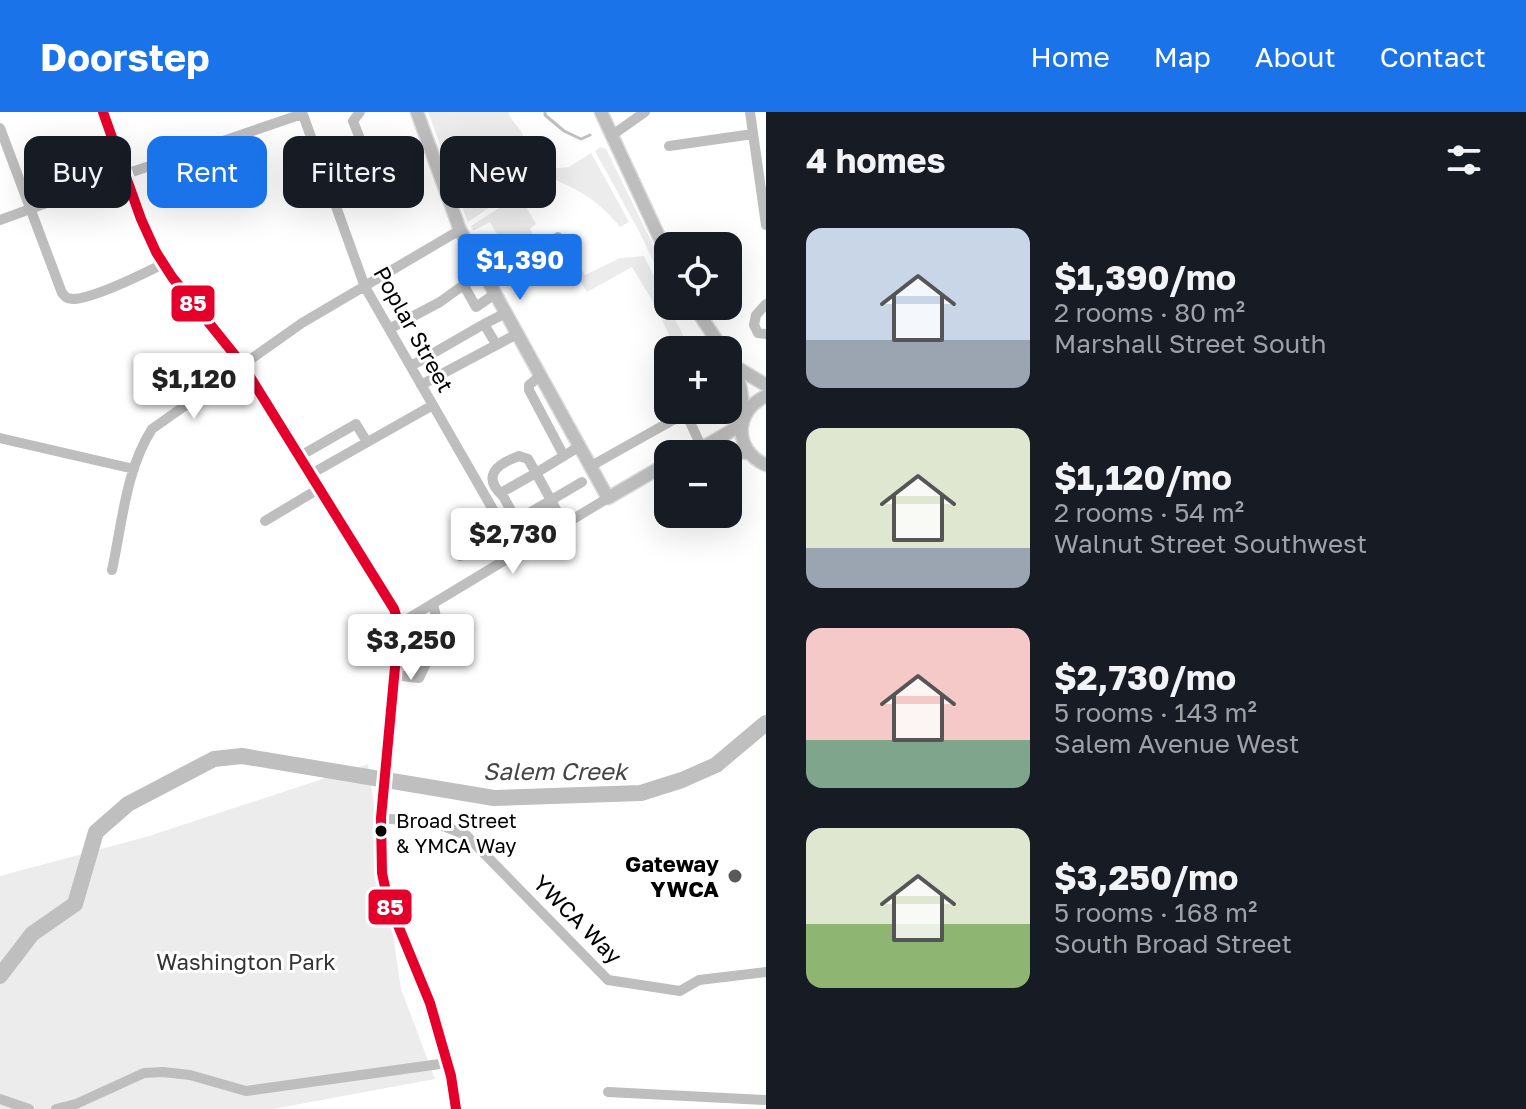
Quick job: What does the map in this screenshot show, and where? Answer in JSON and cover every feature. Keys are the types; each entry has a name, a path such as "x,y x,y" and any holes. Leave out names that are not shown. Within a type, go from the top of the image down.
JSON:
{"main road":[{"path":"417,112 460,230 608,498 654,471"},
{"path":"601,112 657,232"},
{"path":"742,369 766,385"},
{"path":"742,421 749,407 766,396"},
{"path":"742,398 742,421"},
{"path":"714,440 738,424"},
{"path":"742,424 741,435 748,453"},
{"path":"742,452 766,465"}],"street":[{"path":"103,112 112,136"},
{"path":"359,136 353,121 360,112"},
{"path":"750,112 766,225"},
{"path":"131,172 302,113"},
{"name":"Poplar Street","path":"302,113 365,287 518,553"},
{"path":"611,136 641,113"},
{"path":"0,128 66,298 89,295 163,264"},
{"path":"669,146 753,134"},
{"path":"131,189 141,219 163,264 242,364 386,593 399,624 381,818 382,873 388,901 430,1003 456,1109"},
{"path":"0,220 36,208"},
{"path":"112,570 134,469 141,446 152,429 302,323 460,230"},
{"path":"389,329 440,302 463,284 485,276 558,237"},
{"path":"463,284 476,307 495,294"},
{"path":"766,304 756,315 754,325 758,333 766,334"},
{"path":"411,366 506,313"},
{"path":"484,324 496,344"},
{"path":"421,385 517,334"},
{"path":"540,376 529,385 529,390 564,456"},
{"path":"311,474 433,405"},
{"path":"591,466 682,417 689,420 698,440"},
{"path":"300,456 356,424 367,442"},
{"path":"0,438 134,469"},
{"path":"326,442 337,459"},
{"path":"503,496 504,491 580,446"},
{"path":"564,524 551,501 536,473 524,456 514,457 496,468 492,478 499,494 513,514 519,516 524,516 551,501 582,482"},
{"path":"265,521 320,488"},
{"path":"399,624 608,498"},
{"path":"460,556 460,549 501,523"},
{"path":"395,675 419,678 440,634 433,604"},
{"path":"409,677 412,656 423,634 440,634"},
{"name":"YWCA Way","path":"381,818 431,822 466,835 608,980 680,991 699,980 766,972"},
{"path":"56,1109 76,1104 144,1073 190,1075 246,1091 447,1063"},
{"path":"608,1092 766,1100"},
{"path":"0,1099 29,1109"}],"green space":[{"path":"428,112 508,112 523,135 440,136 440,144"},
{"path":"601,147 606,149 654,247 654,263 642,237 595,151"},
{"path":"591,153 629,222 620,227 584,194 556,180 556,168 569,167"},
{"path":"462,208 489,208 468,222"},
{"path":"499,208 527,208 536,224 530,229 535,240 525,251 492,269 511,258 490,222 473,231 471,226"},
{"path":"571,253 585,275 620,258 644,256 654,276 654,303 632,267 587,292 566,257"},
{"path":"662,320 675,320 683,336 669,336"},
{"name":"Washington Park","path":"368,764 401,989 435,1079 273,1109 0,1109 0,876 146,837"}],"waterway":[{"path":"545,112 564,131 581,139 590,135"},
{"name":"Salem Creek","path":"0,976 32,934 75,904 96,832 128,804 214,759 242,756 494,798 641,793 716,765 766,723"}],"transit line":[{"name":"85","path":"103,112 156,252 172,277 242,364 394,609 399,624 381,818 382,873 388,901 430,1003 451,1076 456,1109"}],"place":[{"name":"Broad Street & YMCA Way","path":"381,831"},
{"name":"Gateway YWCA","path":"735,876"}]}
